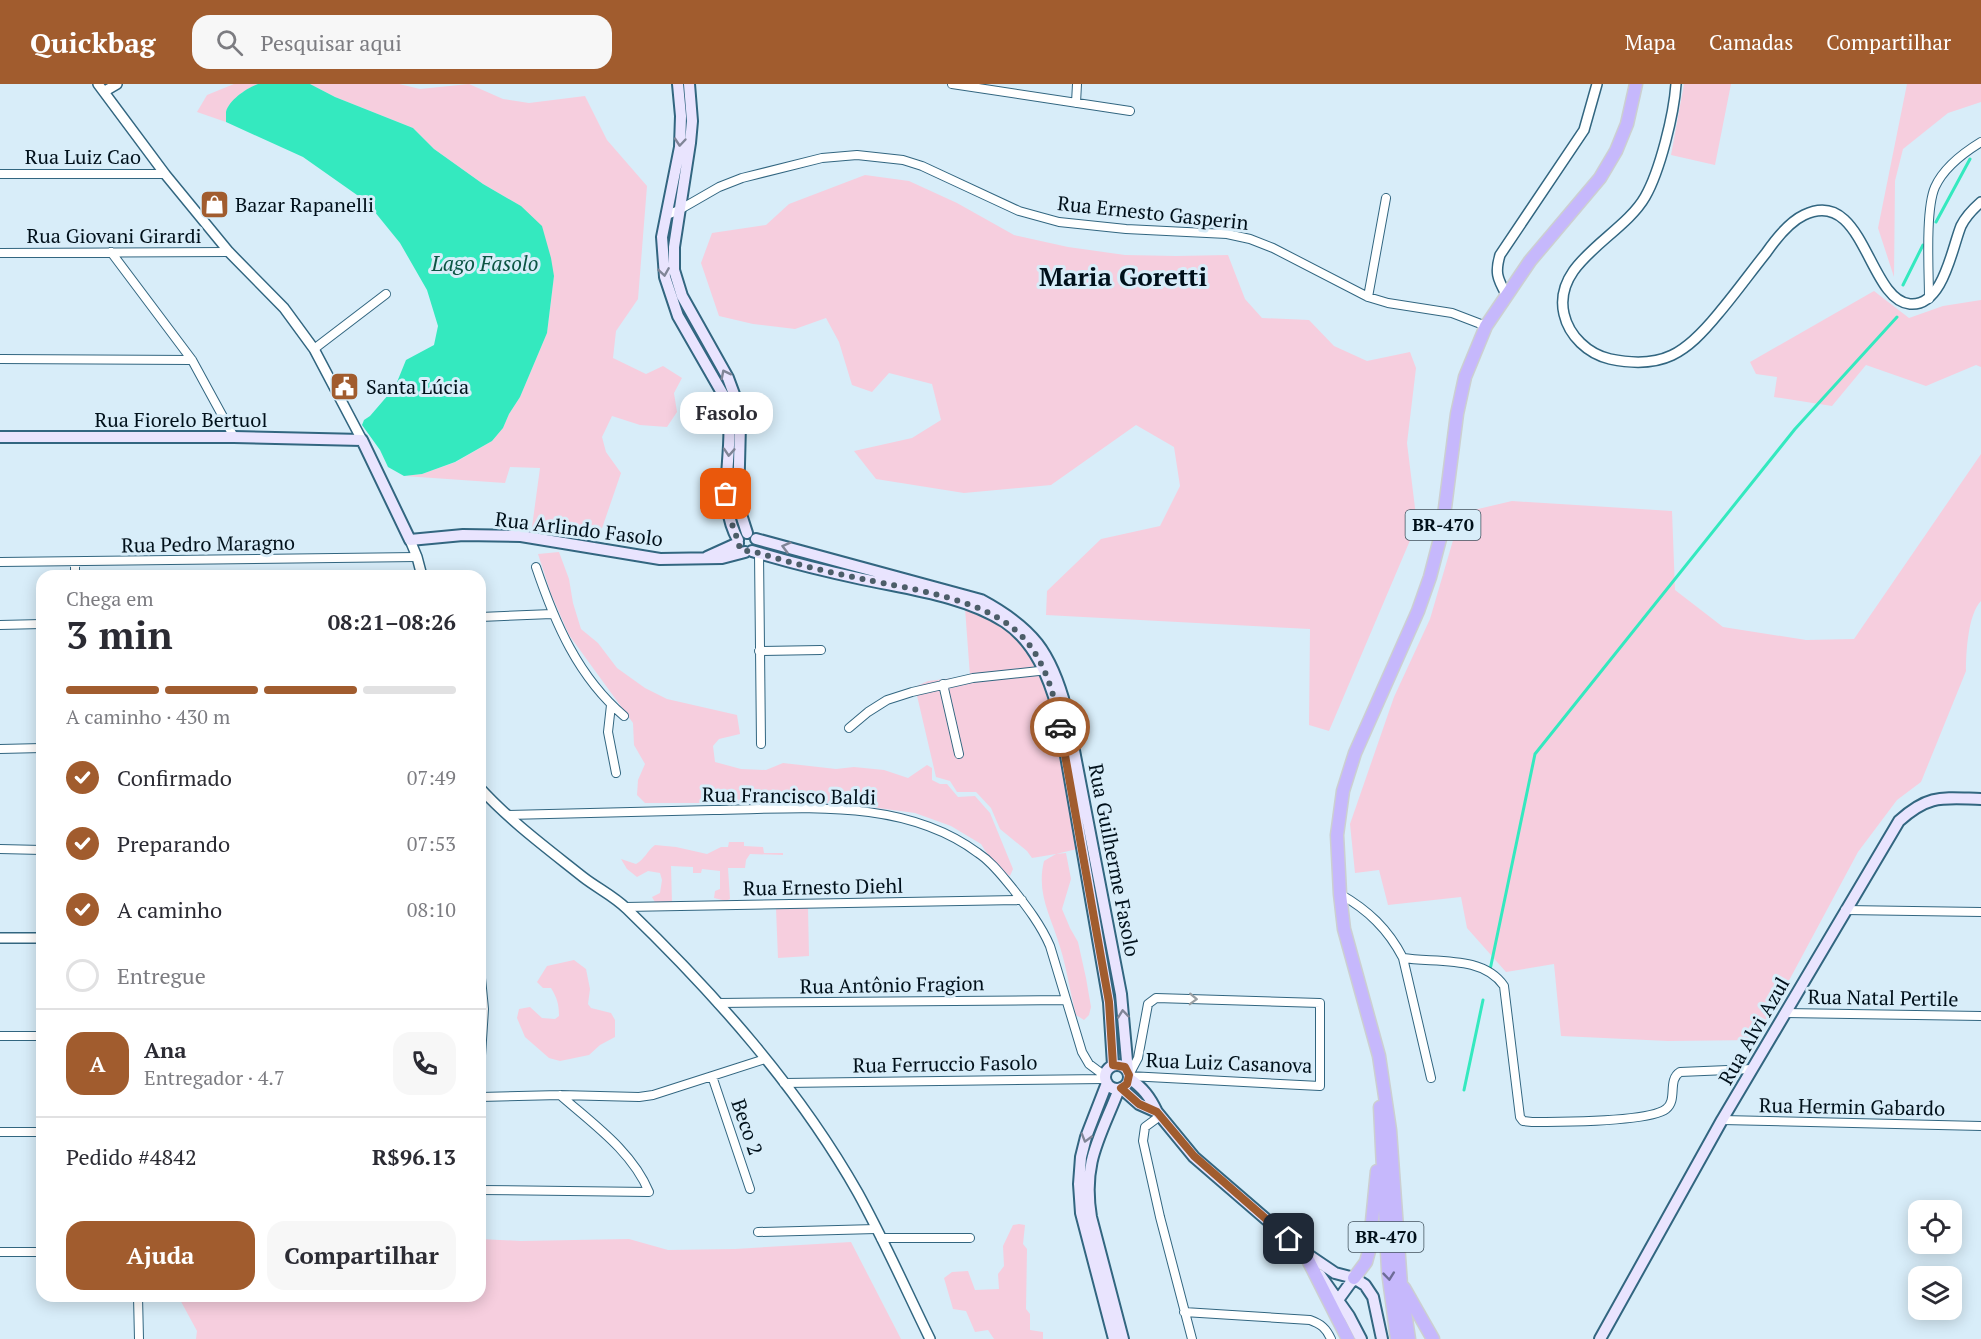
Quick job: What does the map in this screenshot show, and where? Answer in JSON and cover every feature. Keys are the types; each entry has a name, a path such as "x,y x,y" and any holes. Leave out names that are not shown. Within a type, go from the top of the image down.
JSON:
{"highway":[{"name":"BR-470","path":"1409,1339 1401,1285 1390,1130 1379,1056 1344,929 1337,835 1343,791 1359,742 1418,611 1430,577 1442,531 1457,414 1465,377 1486,326 1506,294 1547,240 1600,178 1616,152 1627,124 1636,84"},
{"name":"BR-470","path":"1379,1056 1388,1271 1397,1339"},
{"path":"1354,1278 1366,1262 1369,1251 1381,1134"},
{"path":"1305,1252 1336,1304 1348,1339"},
{"path":"1401,1285 1433,1339"}],"main road":[{"path":"678,84 681,116 680,147 662,237 662,257 669,296 725,398 729,410 727,510 731,528 748,544"},
{"path":"689,84 691,132 674,247 674,270 682,296 728,378 738,405 740,424 738,505 748,544"},
{"name":"Rua Fiorelo Bertuol","path":"0,437 234,437 362,440"},
{"path":"362,440 410,540"},
{"name":"Rua Arlindo Fasolo","path":"410,540 463,535 521,536 643,557 687,559 730,557 748,544"},
{"name":"Rua Guilherme Fasolo","path":"748,544 981,600 1007,614 1030,634 1048,658 1101,955 1112,1030 1113,1065"},
{"name":"Rua Guilherme Fasolo","path":"1049,670 1066,709 1121,993 1129,1075"},
{"name":"Rua Alvi Azul","path":"1600,1339 1722,1120 1899,821 1915,807 1935,798 1981,799"},
{"path":"1114,1339 1081,1213 1079,1184 1081,1157 1086,1137 1108,1070 1113,1065 1122,1065 1144,1089 1158,1114 1194,1156 1305,1252 1335,1273 1354,1278 1365,1285 1373,1297 1382,1339"},
{"path":"1106,1079 1113,1088 1120,1088 1127,1084 1129,1075"},
{"path":"1120,1088 1139,1104 1158,1114"},
{"path":"1120,1088 1091,1158 1087,1196 1123,1339"},
{"path":"1354,1278 1336,1304 1362,1339"}],"street":[{"path":"117,84 102,88 165,174 229,252 284,308 314,349 362,440"},
{"path":"952,84 1130,111"},
{"path":"1076,103 1077,84"},
{"path":"1506,294 1497,280 1500,255 1584,130 1597,84"},
{"path":"1676,84 1659,165 1645,197 1627,221 1570,272 1564,287 1562,301 1569,328 1579,342 1598,355 1622,362 1640,363 1659,360 1678,353 1697,340 1783,232 1798,218 1812,212 1832,211 1844,220 1855,233 1887,288 1897,299 1910,304 1924,302 1935,292 1962,225 1970,211 1981,202"},
{"path":"1929,299 1930,217 1935,188 1948,168 1964,152 1981,142"},
{"name":"Rua Ernesto Gasperin","path":"667,215 742,178 822,158 857,155 903,160 922,166 1019,211 1059,222 1126,229 1227,234 1250,239 1273,248 1368,297 1388,303 1452,314 1486,326"},
{"name":"Rua Luiz Cao","path":"0,174 165,174"},
{"path":"1368,297 1386,198"},
{"path":"111,252 192,360 234,437"},
{"name":"Rua Giovani Girardi","path":"0,253 229,252"},
{"path":"314,349 387,294"},
{"path":"0,359 192,360"},
{"path":"410,540 420,570"},
{"path":"748,544 759,651 761,744"},
{"name":"Rua Pedro Maragno","path":"0,562 417,557"},
{"path":"75,562 75,570"},
{"path":"536,567 552,614 571,652 591,682 624,716"},
{"path":"486,617 552,614"},
{"path":"0,625 36,624"},
{"path":"759,651 821,650"},
{"path":"849,728 887,700 973,678 1049,670"},
{"path":"944,684 959,754"},
{"path":"611,705 608,732 616,773"},
{"path":"0,749 36,748"},
{"path":"486,794 584,878 625,907 718,1003 765,1059 838,1160 881,1238 930,1339"},
{"name":"Rua Francisco Baldi","path":"508,814 799,809 861,811 897,816 927,826 979,853 999,872 1022,900 1044,934 1085,1059 1106,1079"},
{"path":"0,849 36,850"},
{"path":"1340,894 1362,907 1380,924 1396,944 1403,958 1431,1077"},
{"name":"Rua Ernesto Diehl","path":"625,907 1022,900"},
{"path":"1845,910 1981,912"},
{"path":"0,938 36,939"},
{"path":"1403,958 1468,964 1497,975 1504,986 1520,1117 1527,1122 1601,1120 1657,1113 1667,1109 1671,1102 1674,1079 1680,1072 1752,1069"},
{"name":"Rua Luiz Casanova","path":"1156,998 1320,1003 1320,1086 1129,1075 1138,1058 1148,1004 1156,998"},
{"name":"Rua Antônio Fragion","path":"718,1003 1065,1000"},
{"name":"Rua Natal Pertile","path":"1785,1013 1981,1016"},
{"path":"0,1036 36,1036"},
{"path":"486,1097 560,1095 639,1097 653,1095 765,1059"},
{"name":"Beco 2","path":"712,1076 750,1189"},
{"name":"Rua Ferruccio Fasolo","path":"784,1083 1106,1079"},
{"path":"486,1190 650,1192 642,1174 625,1153 560,1095"},
{"path":"1158,1114 1145,1127 1143,1141 1192,1339"},
{"name":"Rua Hermin Gabardo","path":"1722,1120 1981,1126"},
{"path":"0,1132 36,1132"},
{"path":"758,1232 876,1229"},
{"path":"881,1238 970,1238"},
{"path":"0,1252 36,1252"},
{"path":"138,1302 139,1339"},
{"path":"1185,1312 1310,1320 1319,1323 1327,1330 1331,1339"}],"shaded area":[{"path":"234,84 258,84 244,91 231,103 226,112 226,122 197,112 207,95"},
{"path":"310,84 399,84 420,89 469,84 503,99 529,103 585,96 607,140 647,186 638,299 616,331 613,358 646,374 663,366 682,378 674,393 677,412 667,427 640,425 612,416 602,437 606,452 621,473 599,537 532,527 540,468 510,467 505,483 404,476 422,474 456,462 492,441 503,428 520,397 547,333 554,276 521,206 483,184 434,149 413,128 335,97"},
{"path":"1684,84 1731,84 1715,165 1671,155"},
{"path":"1907,84 1981,84 1981,102 1948,113 1903,149 1895,181 1894,277 1878,228"},
{"path":"865,175 909,181 957,203 1014,235 1068,247 1125,255 1228,255 1245,299 1262,318 1309,320 1334,346 1367,361 1410,352 1416,368 1407,443 1417,524 1329,731 1309,725 1310,629 1046,615 1047,591 1101,539 1160,526 1180,486 1174,447 1136,425 1051,485 964,493 876,479 854,451 912,438 941,420 932,384 889,373 872,392 852,385 839,342 826,318 795,329 753,324 719,316 701,263 712,233 766,225 789,204"},
{"path":"1874,291 1909,318 1943,306 1981,300 1981,367 1976,365 1926,386 1866,365 1832,406 1774,397 1777,377 1756,374 1750,362"},
{"path":"1981,454 1981,601 1971,624 1967,644 1966,671 1921,782 1897,800 1858,852 1757,1040 1668,1041 1561,1036 1554,964 1506,972 1467,928 1461,897 1388,905 1379,870 1355,873 1350,824 1394,697 1430,619 1461,513 1512,501 1672,511 1675,590 1723,627 1806,640 1854,639"},
{"path":"559,552 569,579 581,629 598,643 617,668 645,688 667,699 737,715 740,734 719,739 713,746 715,762 741,769 766,770 783,763 836,769 854,767 884,770 908,778 927,765 932,768 932,780 940,784 947,784 958,797 975,796 990,813 1013,869 1010,876 996,868 981,844 951,826 915,813 841,803 645,803 637,795 638,780 645,764 634,745 633,723 569,635 551,594 538,554"},
{"path":"965,608 993,620 1014,636 1044,674 1053,708 1077,849 1032,858 1027,851 1000,829 991,808 976,792 957,792 950,781 936,777 915,687 928,681 970,676"},
{"path":"729,842 744,842 744,846 763,847 764,853 783,853 783,855 750,854 745,868 728,868 730,899 726,901 714,898 715,891 720,889 720,871 702,869 701,873 693,873 693,867 671,866 672,903 656,904 652,897 660,893 662,880 660,873 648,871 637,877 627,869 621,859 636,864 655,845 707,854 721,847 728,847"},
{"path":"1066,853 1071,879 1062,909 1078,942 1086,978 1091,1007 1089,1015 1084,1020 1076,1015 1062,955 1043,895 1044,861 1056,854"},
{"path":"808,907 809,956 778,958 776,908"},
{"path":"574,960 586,969 590,989 588,1004 591,1008 611,1013 615,1020 615,1037 600,1045 589,1055 560,1061 549,1058 525,1037 517,1018 519,1009 530,1007 542,1018 555,1019 559,1016 557,1001 551,988 543,988 537,982 547,966"},
{"path":"1013,1225 1025,1225 1023,1244 1027,1249 1026,1309 1030,1314 1030,1330 1043,1332 1043,1339 994,1339 988,1330 975,1332 966,1311 953,1309 944,1278 952,1272 968,1271 975,1290 999,1289 998,1274 1004,1266 1003,1246"},
{"path":"486,1239 629,1239 668,1250 735,1249 851,1242 901,1339 196,1339 197,1331 181,1302 486,1302"}],"water":[{"name":"Lago Fasolo","path":"258,84 310,84 335,97 413,128 434,149 483,184 521,206 542,226 554,276 547,333 520,397 503,428 492,441 455,462 422,474 404,476 388,467 380,450 362,425 395,387 406,360 434,345 438,326 427,290 400,243 374,211 357,195 303,157 226,122 226,112 231,103 244,91"}],"waterway":[{"path":"1936,222 1970,159"},
{"path":"1903,285 1923,245"},
{"path":"1490,970 1535,754 1795,429 1897,317"},
{"path":"1464,1090 1483,1000"}],"way so far":[{"path":"726,494 731,528 742,551 752,551 932,594 976,607 1006,623 1027,642 1045,671 1053,690 1060,727"}],"place":[{"name":"Bazar Rapanelli","path":"214,205"},
{"name":"Santa Lúcia","path":"345,387"},
{"name":"Fasolo","path":"726,494"}],"district":[{"name":"Maria Goretti","path":"1123,277"}],"route":[{"path":"1060,727 1109,1002 1113,1065 1125,1067 1129,1075 1129,1081 1121,1088 1139,1104 1157,1112 1194,1156 1289,1239"}]}
